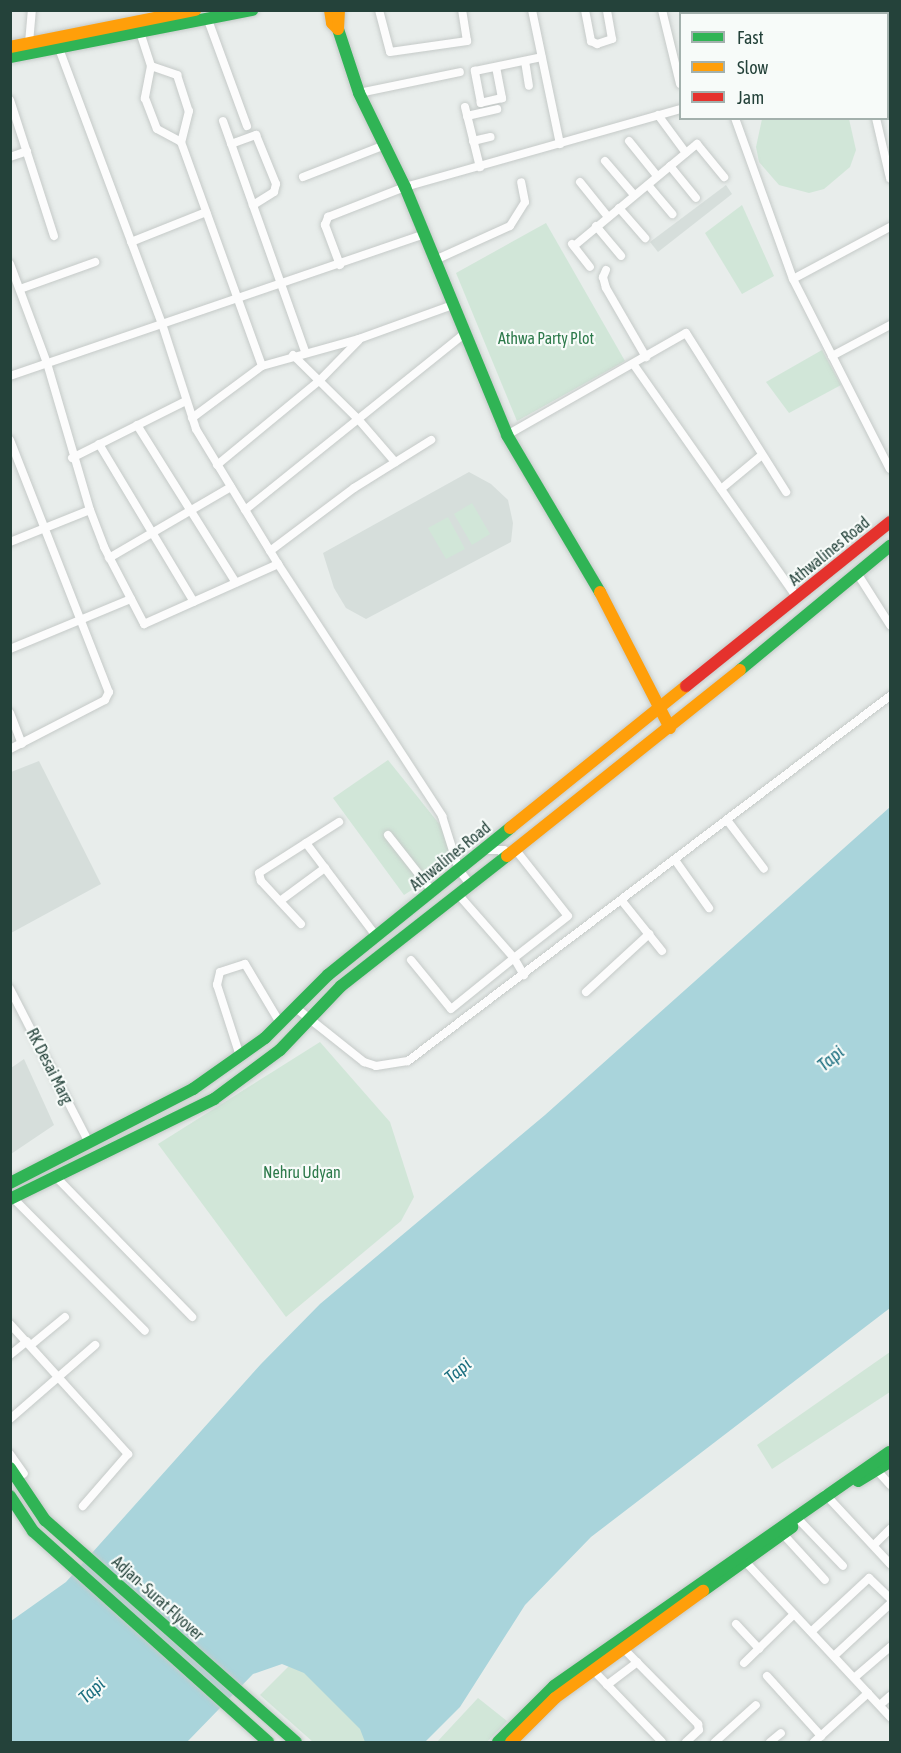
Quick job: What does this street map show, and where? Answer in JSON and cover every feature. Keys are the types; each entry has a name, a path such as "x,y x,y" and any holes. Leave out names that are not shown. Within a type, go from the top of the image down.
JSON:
{"main road":[{"path":"10,57 59,49 139,28 195,10"},
{"path":"10,47 208,20 252,10"},
{"path":"330,10 332,23 338,29"},
{"path":"339,10 338,29 359,93 405,187 507,435 615,618 658,710 670,728"},
{"name":"Athwalines Road","path":"10,1183 198,1086 240,1056 280,1023 328,975 760,630 891,522"},
{"path":"760,630 787,613 891,530"},
{"name":"Athwalines Road","path":"12,1199 214,1099 280,1050 341,986 658,738 891,546"},
{"path":"648,719 658,738"},
{"path":"498,1743 540,1697 621,1645 827,1496 874,1467 891,1452"},
{"path":"874,1467 891,1462"},
{"name":"Adjan- Surat Flyover","path":"10,1468 45,1520 296,1743"},
{"path":"10,1479 42,1533 283,1743"},
{"path":"10,1496 42,1533 268,1743"},
{"path":"742,1558 783,1534 827,1496"},
{"path":"10,1509 36,1545 259,1743"},
{"path":"511,1743 555,1698 594,1671 621,1645"}],"street":[{"path":"29,43 32,10"},
{"path":"379,10 390,52 467,41 462,10"},
{"path":"532,10 560,144"},
{"path":"585,10 591,41 597,44 612,39 607,10"},
{"path":"662,10 679,76"},
{"path":"208,20 247,126"},
{"path":"139,28 151,66 145,98 157,129 181,142"},
{"path":"59,49 162,324 192,418 217,465 278,564 442,816 459,870 470,884"},
{"path":"496,67 502,98 481,103 473,72 496,67 525,61 542,57"},
{"path":"525,61 530,86"},
{"path":"151,66 177,75 189,111 181,142 262,366"},
{"path":"359,93 460,72"},
{"path":"10,100 54,236"},
{"path":"480,167 466,111 497,109"},
{"path":"340,265 325,219 405,187 679,110"},
{"path":"658,115 686,153"},
{"path":"736,120 793,279 891,469"},
{"path":"876,120 891,178"},
{"path":"223,121 305,351"},
{"path":"231,144 256,135 276,184 274,192 253,204"},
{"path":"473,141 491,136"},
{"path":"629,141 657,176"},
{"path":"590,267 573,244 697,144 724,177"},
{"path":"303,177 385,145"},
{"path":"10,157 27,151"},
{"path":"605,161 634,195"},
{"path":"670,166 696,198"},
{"path":"435,260 510,226 525,202 521,182"},
{"path":"580,183 608,217"},
{"path":"648,185 672,214"},
{"path":"619,208 645,238"},
{"path":"131,242 206,212"},
{"path":"596,226 621,256"},
{"path":"793,279 891,227"},
{"path":"10,376 423,235"},
{"path":"20,289 95,262"},
{"path":"10,264 47,363 72,458 90,510 110,558 144,624 278,564"},
{"path":"606,270 603,277 606,288 646,357"},
{"path":"192,418 262,366 305,351 359,339 453,305"},
{"path":"832,356 891,325"},
{"path":"245,510 465,333"},
{"path":"507,435 634,365 681,334 688,334 786,492"},
{"path":"217,465 319,381 359,339"},
{"path":"293,355 358,419 395,462"},
{"path":"634,365 797,598"},
{"path":"72,458 186,401"},
{"path":"137,425 236,583"},
{"path":"10,440 79,622 108,687 107,697 10,749"},
{"path":"270,551 395,462 431,440"},
{"path":"99,444 194,602"},
{"path":"721,489 762,455"},
{"path":"110,558 231,487"},
{"path":"10,542 90,510"},
{"path":"857,573 891,625"},
{"path":"10,649 131,599"},
{"path":"296,1008 309,1022 364,1062 394,1065 408,1061 891,696"},
{"path":"10,713 22,744"},
{"path":"726,820 764,869"},
{"path":"300,924 261,881 260,873 339,822"},
{"path":"388,835 432,891"},
{"path":"306,843 376,936"},
{"path":"411,960 451,1009 568,916 515,849"},
{"path":"484,850 504,850 501,860"},
{"path":"675,860 709,908"},
{"path":"279,901 325,868"},
{"path":"458,894 514,958 524,975"},
{"path":"622,901 662,951"},
{"path":"586,992 649,934"},
{"path":"240,1056 217,985 220,972 246,964 280,1023"},
{"name":"RK Desai Marg","path":"10,989 89,1143"},
{"path":"57,1178 192,1317"},
{"path":"12,1199 146,1331"},
{"path":"10,1355 65,1317"},
{"path":"10,1324 61,1376 128,1454 83,1506"},
{"path":"10,1419 95,1345"},
{"path":"10,1454 24,1474"},
{"path":"874,1467 891,1485"},
{"path":"827,1496 891,1564"},
{"path":"800,1521 843,1566"},
{"path":"874,1545 891,1529"},
{"path":"783,1534 825,1580"},
{"path":"742,1558 891,1717"},
{"path":"812,1631 869,1578 891,1598"},
{"path":"834,1656 891,1604"},
{"path":"744,1663 794,1614"},
{"path":"736,1624 759,1649"},
{"path":"621,1645 699,1726 686,1743"},
{"path":"854,1678 891,1647"},
{"path":"607,1685 637,1662"},
{"path":"594,1671 662,1743"},
{"path":"767,1676 821,1736"},
{"path":"814,1743 868,1693"},
{"path":"880,1705 891,1696"},
{"path":"716,1742 756,1705"},
{"path":"770,1743 781,1733"}],"shaded area":[{"path":"726,185 732,194 658,252 650,242"},
{"path":"469,472 491,484 508,500 513,523 511,542 366,619 346,608 334,588 323,553"},
{"path":"39,761 101,884 11,933 11,772"},
{"path":"24,1059 54,1125 11,1154 11,1068"}],"green space":[{"path":"762,120 849,120 856,150 850,167 824,189 809,193 779,185 759,162 756,147"},
{"path":"742,205 774,276 742,294 705,233"},
{"name":"Athwa Party Plot","path":"546,223 625,361 517,421 456,273"},
{"path":"822,350 841,385 789,413 766,382"},
{"path":"472,503 490,534 472,545 454,514"},
{"path":"448,517 465,549 446,559 428,528"},
{"path":"388,760 465,856 404,895 333,798"},
{"name":"Nehru Udyan","path":"320,1042 390,1122 414,1197 401,1221 286,1317 158,1144"},
{"path":"890,1352 890,1392 772,1469 757,1445"},
{"path":"329,1626 400,1742 313,1742 260,1695"},
{"path":"478,1698 507,1721 487,1742 437,1742"}],"water":[{"name":"Tapi","path":"890,807 890,1308 591,1537 525,1605 460,1707 425,1742 365,1742 360,1729 304,1673 282,1664 253,1674 187,1742 11,1742 11,1621 66,1582 261,1364 320,1304 545,1115"}],"traffic: fast":[{"path":"10,57 252,10"},
{"path":"338,29 359,93 405,187 507,435 600,592"},
{"path":"740,670 890,546"},
{"path":"10,1183 193,1089 265,1038 328,975 510,828"},
{"path":"10,1199 214,1099 280,1050 341,986 507,856"},
{"path":"498,1742 554,1686 890,1452"},
{"path":"858,1481 890,1462"},
{"path":"10,1468 45,1520 296,1742"},
{"path":"10,1496 33,1531 268,1742"},
{"path":"703,1591 792,1527"}],"traffic: slow":[{"path":"10,47 195,10"},
{"path":"330,10 332,23 338,29 339,10"},
{"path":"600,592 670,728"},
{"path":"507,856 740,670"},
{"path":"510,828 686,686"},
{"path":"511,1742 555,1698 703,1591"}],"traffic: jam":[{"path":"686,686 890,522"}]}
